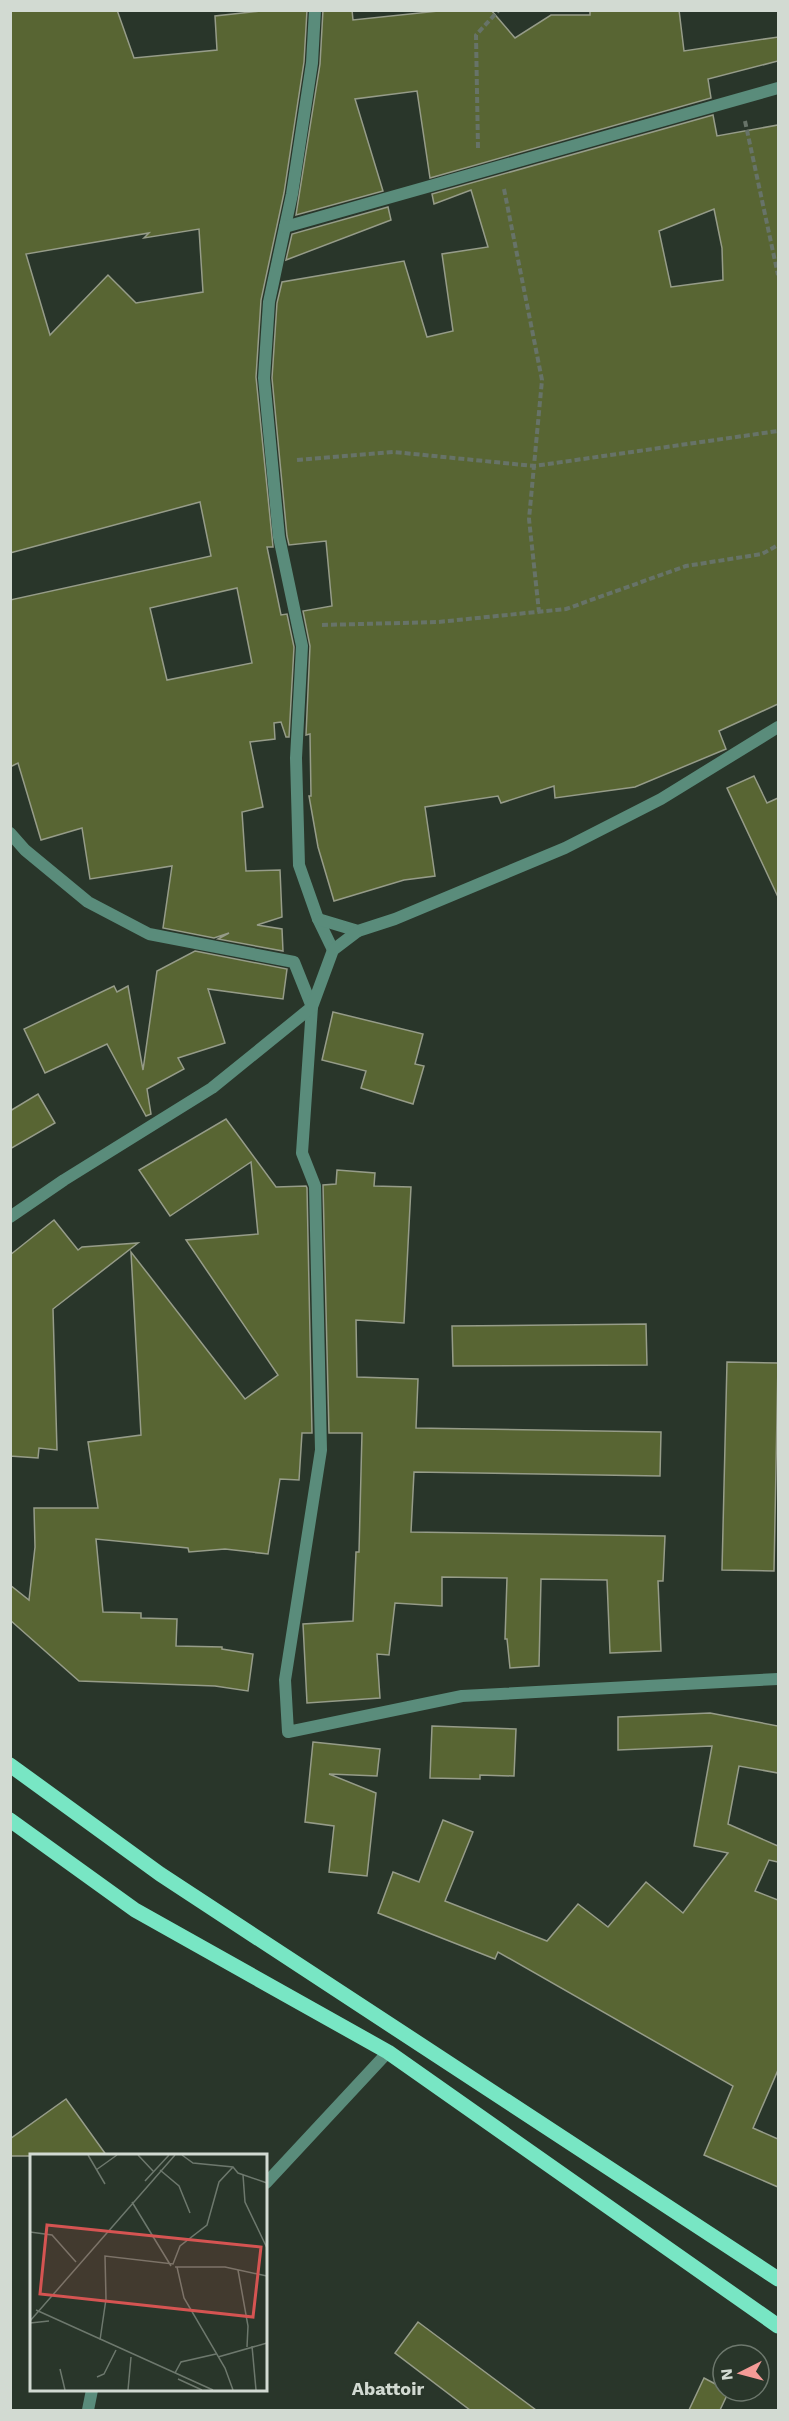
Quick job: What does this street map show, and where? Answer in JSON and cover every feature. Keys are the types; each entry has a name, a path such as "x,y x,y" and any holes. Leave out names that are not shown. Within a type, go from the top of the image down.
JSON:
{"main road":[{"path":"10,1765 160,1874 778,2278"},
{"path":"10,1820 135,1910 388,2052 778,2326"}],"street":[{"path":"315,10 312,63 285,227 269,302 264,378 279,537 302,646 296,758 299,865 318,919 333,950"},
{"path":"285,227 778,88"},
{"path":"778,727 661,799 565,849 394,920 358,931 333,950 312,1007 302,1153 315,1186 321,1450 285,1680 288,1732 462,1696 778,1679"},
{"path":"10,832 25,850 87,902 149,934 294,962 312,1007"},
{"path":"318,919 358,931"},
{"path":"10,1217 64,1180 212,1088 312,1007"},
{"path":"267,2181 388,2052"},
{"path":"88,2410 92,2391"}],"path":[{"path":"478,173 476,35 499,10"},
{"path":"740,100 778,275"},
{"path":"499,167 542,380 529,519 539,612"},
{"path":"273,462 394,452 534,466 778,430"},
{"path":"297,626 438,622 566,609 686,566 762,554 778,544"}],"building":[{"path":"10,10 117,10 134,58 217,50 215,16 270,10 307,10 304,62 284,193 261,300 256,377 273,547 267,547 281,615 287,614 294,647 289,737 286,737 281,722 274,723 275,739 250,742 263,807 242,812 246,871 280,870 282,917 257,925 282,929 283,951 218,939 229,933 214,938 163,928 172,866 90,879 82,828 41,840 18,763 10,767 10,600 211,556 200,502 10,553","holes":["199,229 203,292 136,303 108,275 50,335 26,254 149,233 144,238","237,588 252,663 167,680 150,608"]},
{"path":"323,10 352,10 353,20 448,10 491,10 515,38 551,15 590,15 590,10 679,10 684,51 778,37 778,61 708,79 711,98 430,178 417,91 355,99 383,191 296,215 320,64"},
{"path":"713,115 717,136 778,125 778,704 719,731 726,749 635,787 555,798 554,786 501,803 498,796 425,807 435,876 404,880 334,901 318,847 309,796 311,796 310,734 306,735 310,646 303,611 332,606 326,541 289,545 287,536 272,378 277,303 282,282 404,261 427,337 453,331 442,254 488,247 471,190 434,204 432,194","holes":["714,209 722,248 723,280 671,287 659,231"]},
{"path":"388,207 391,220 286,260 292,234"},
{"path":"754,776 767,803 778,798 778,897 727,788"},
{"path":"195,951 287,969 283,999 208,989 225,1043 178,1058 184,1069 147,1089 151,1114 146,1116 107,1044 45,1073 24,1029 114,986 117,992 128,986 143,1070 157,971"},
{"path":"333,1012 423,1034 415,1064 424,1066 413,1104 361,1088 366,1071 322,1060"},
{"path":"38,1094 55,1123 10,1149 10,1111"},
{"path":"226,1119 276,1187 306,1186 307,1188 312,1433 302,1433 299,1480 280,1479 268,1554 225,1549 189,1552 188,1548 96,1539 103,1612 141,1613 141,1618 177,1619 176,1646 222,1647 222,1649 253,1654 248,1691 215,1686 79,1681 10,1620 10,1585 29,1600 35,1547 34,1508 98,1508 88,1442 141,1435 131,1252 245,1399 278,1375 186,1240 258,1234 251,1162 170,1216 139,1170"},
{"path":"337,1170 375,1173 374,1186 411,1187 404,1323 356,1320 357,1377 418,1379 416,1428 661,1432 660,1476 414,1472 411,1532 665,1536 663,1581 658,1581 661,1651 610,1653 607,1580 541,1579 539,1666 510,1668 507,1639 505,1639 507,1578 442,1577 442,1606 395,1603 389,1655 377,1654 380,1698 307,1703 303,1624 353,1621 356,1552 359,1552 362,1433 329,1433 323,1185 336,1184"},
{"path":"54,1220 78,1250 82,1247 138,1243 53,1309 57,1450 39,1448 38,1458 10,1456 10,1255"},
{"path":"646,1324 647,1365 453,1366 452,1326"},
{"path":"727,1362 778,1363 774,1571 722,1570"},
{"path":"710,1713 778,1726 778,1773 739,1766 728,1824 778,1846 778,1862 769,1860 755,1891 778,1900 778,2070 753,2128 778,2139 778,2187 704,2155 733,2086 498,1952 495,1959 378,1913 393,1872 419,1882 443,1820 473,1832 445,1901 547,1941 578,1904 608,1927 646,1882 683,1913 728,1853 694,1846 712,1746 618,1750 618,1717"},
{"path":"432,1726 516,1729 514,1776 480,1775 480,1779 430,1778"},
{"path":"313,1742 380,1749 377,1776 329,1774 376,1793 367,1876 329,1872 334,1826 305,1822"},
{"path":"66,2099 106,2154 10,2156 10,2139"},
{"path":"418,2322 536,2410 470,2410 395,2353"},
{"path":"704,2378 711,2382 711,2403 723,2403 720,2410 689,2410"}],"district":[{"name":"Abattoir","path":"388,2389"}]}
